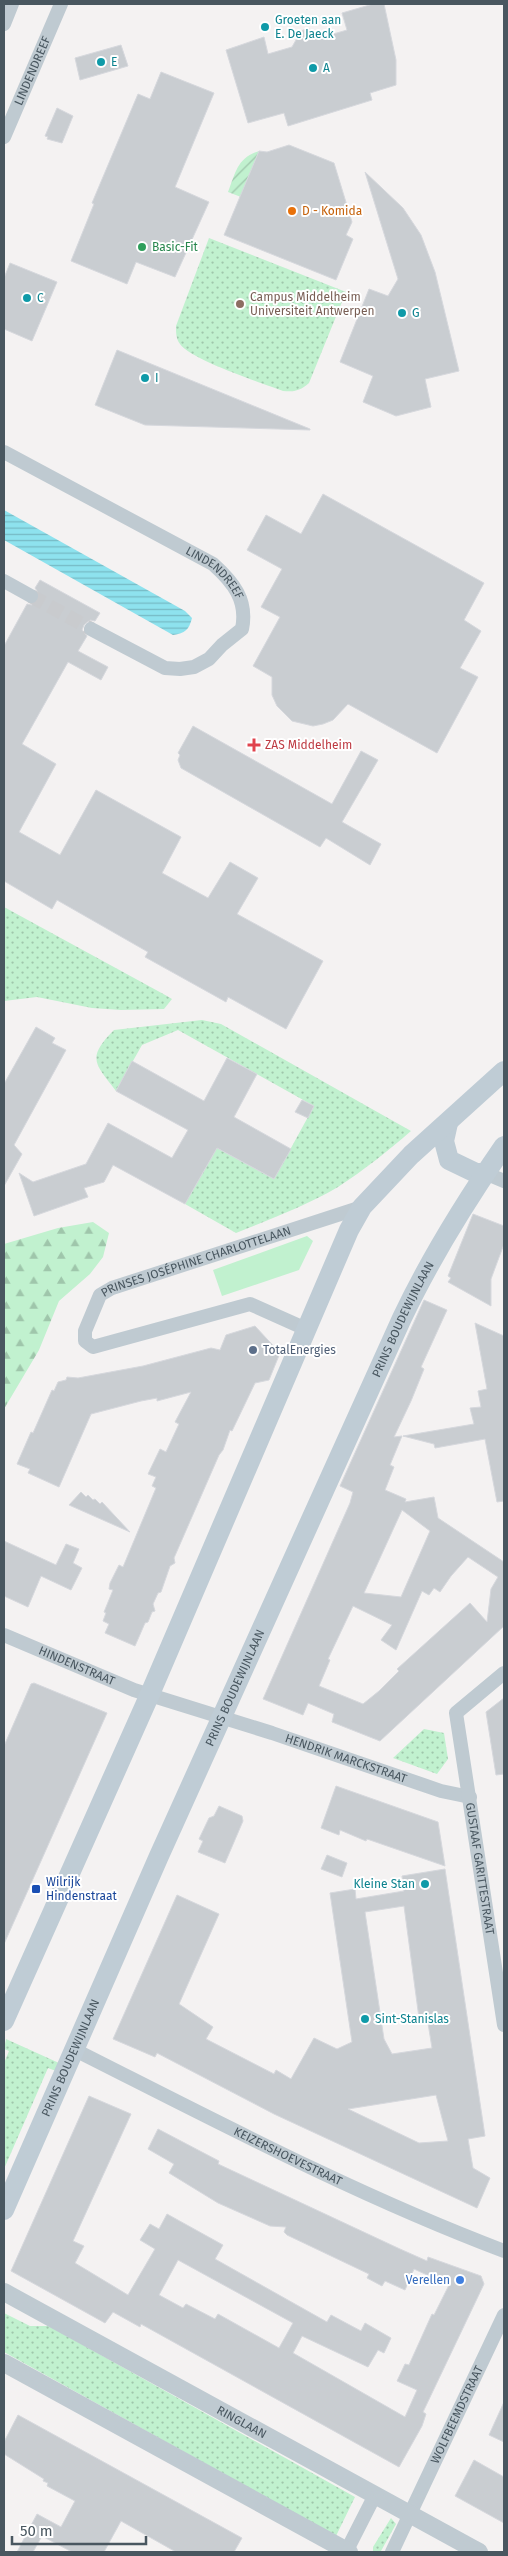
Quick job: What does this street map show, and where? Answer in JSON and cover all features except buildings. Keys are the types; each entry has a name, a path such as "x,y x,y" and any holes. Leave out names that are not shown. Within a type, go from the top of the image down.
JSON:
{"main road":[{"path":"4,2021 150,1694 349,1230 362,1207 411,1155 504,1071"},
{"path":"448,1123 444,1141 449,1160 476,1173 485,1173"},
{"name":"PRINS BOUDEWIJNLAAN","path":"4,2210 222,1717 420,1279 456,1218 504,1146"}],"street":[{"path":"4,24 12,4"},
{"name":"LINDENDREEF","path":"4,137 61,4"},
{"name":"LINDENDREEF","path":"4,452 213,564 232,581 241,598 244,618 242,629 222,645 209,659 194,667 180,669 166,668 91,629"},
{"path":"4,581 31,596"},
{"path":"485,1173 504,1181"},
{"name":"PRINSES JOSÉPHINE CHARLOTTELAAN","path":"306,1329 250,1304 93,1347 85,1341 85,1330 100,1295 112,1288 362,1207"},
{"name":"HINDENSTRAAT","path":"4,1635 134,1690 222,1717"},
{"name":"GUSTAAF GARITTESTRAAT","path":"504,1673 456,1713 504,2025"},
{"name":"HENDRIK MARCKSTRAAT","path":"222,1717 441,1791 470,1797"},
{"name":"KEIZERSHOEVESTRAAT","path":"74,2050 328,2177 409,2213 504,2251"},
{"name":"RINGLAAN","path":"8,2297 479,2552"},
{"name":"WOLFBEEMDSTRAAT","path":"392,2552 504,2315"},
{"path":"4,2363 347,2552 375,2495"}],"green space":[{"path":"259,151 241,197 228,192 238,167 246,158"},
{"path":"209,238 346,292 309,383 303,388 294,391 283,391 212,364 180,344 176,326"},
{"path":"4,907 172,999 164,1009 121,1010 92,1008 37,997 4,1001"},
{"path":"202,1020 221,1024 411,1131 376,1160 326,1194 236,1233 185,1204 217,1148 274,1179 314,1106 178,1030 142,1045 116,1091 103,1074 97,1061 97,1054 100,1048 114,1030"},
{"path":"93,1222 109,1233 103,1257 90,1274 59,1301 39,1350 4,1409 4,1244 58,1228"},
{"path":"307,1236 313,1241 299,1270 222,1296 213,1270"},
{"path":"424,1729 444,1733 448,1759 437,1774 393,1758"},
{"path":"6,2039 59,2063 56,2071 48,2068 4,2169 4,2063 9,2051 4,2049"},
{"path":"4,2313 30,2326 49,2326 355,2497 336,2536 4,2352"},
{"path":"391,2518 396,2524 381,2551 373,2552 373,2547"}],"water":[{"path":"4,510 185,611 192,618 188,628 181,633 173,635 4,540"}],"tunnel":[{"path":"31,596 91,629"}],"place":[{"name":"Groeten aan E. De Jaeck","path":"265,27"},
{"name":"E","path":"101,62"},
{"name":"A","path":"313,68"},
{"name":"D - Komida","path":"292,211"},
{"name":"Basic-Fit","path":"142,247"},
{"name":"C","path":"27,298"},
{"name":"Campus Middelheim Universiteit Antwerpen","path":"240,304"},
{"name":"G","path":"402,313"},
{"name":"I","path":"145,378"},
{"name":"ZAS Middelheim","path":"254,745"},
{"name":"TotalEnergies","path":"253,1350"},
{"name":"Kleine Stan","path":"425,1884"},
{"name":"Wilrijk Hindenstraat","path":"36,1889"},
{"name":"Sint-Stanislas","path":"365,2019"},
{"name":"Verellen","path":"460,2280"}]}
